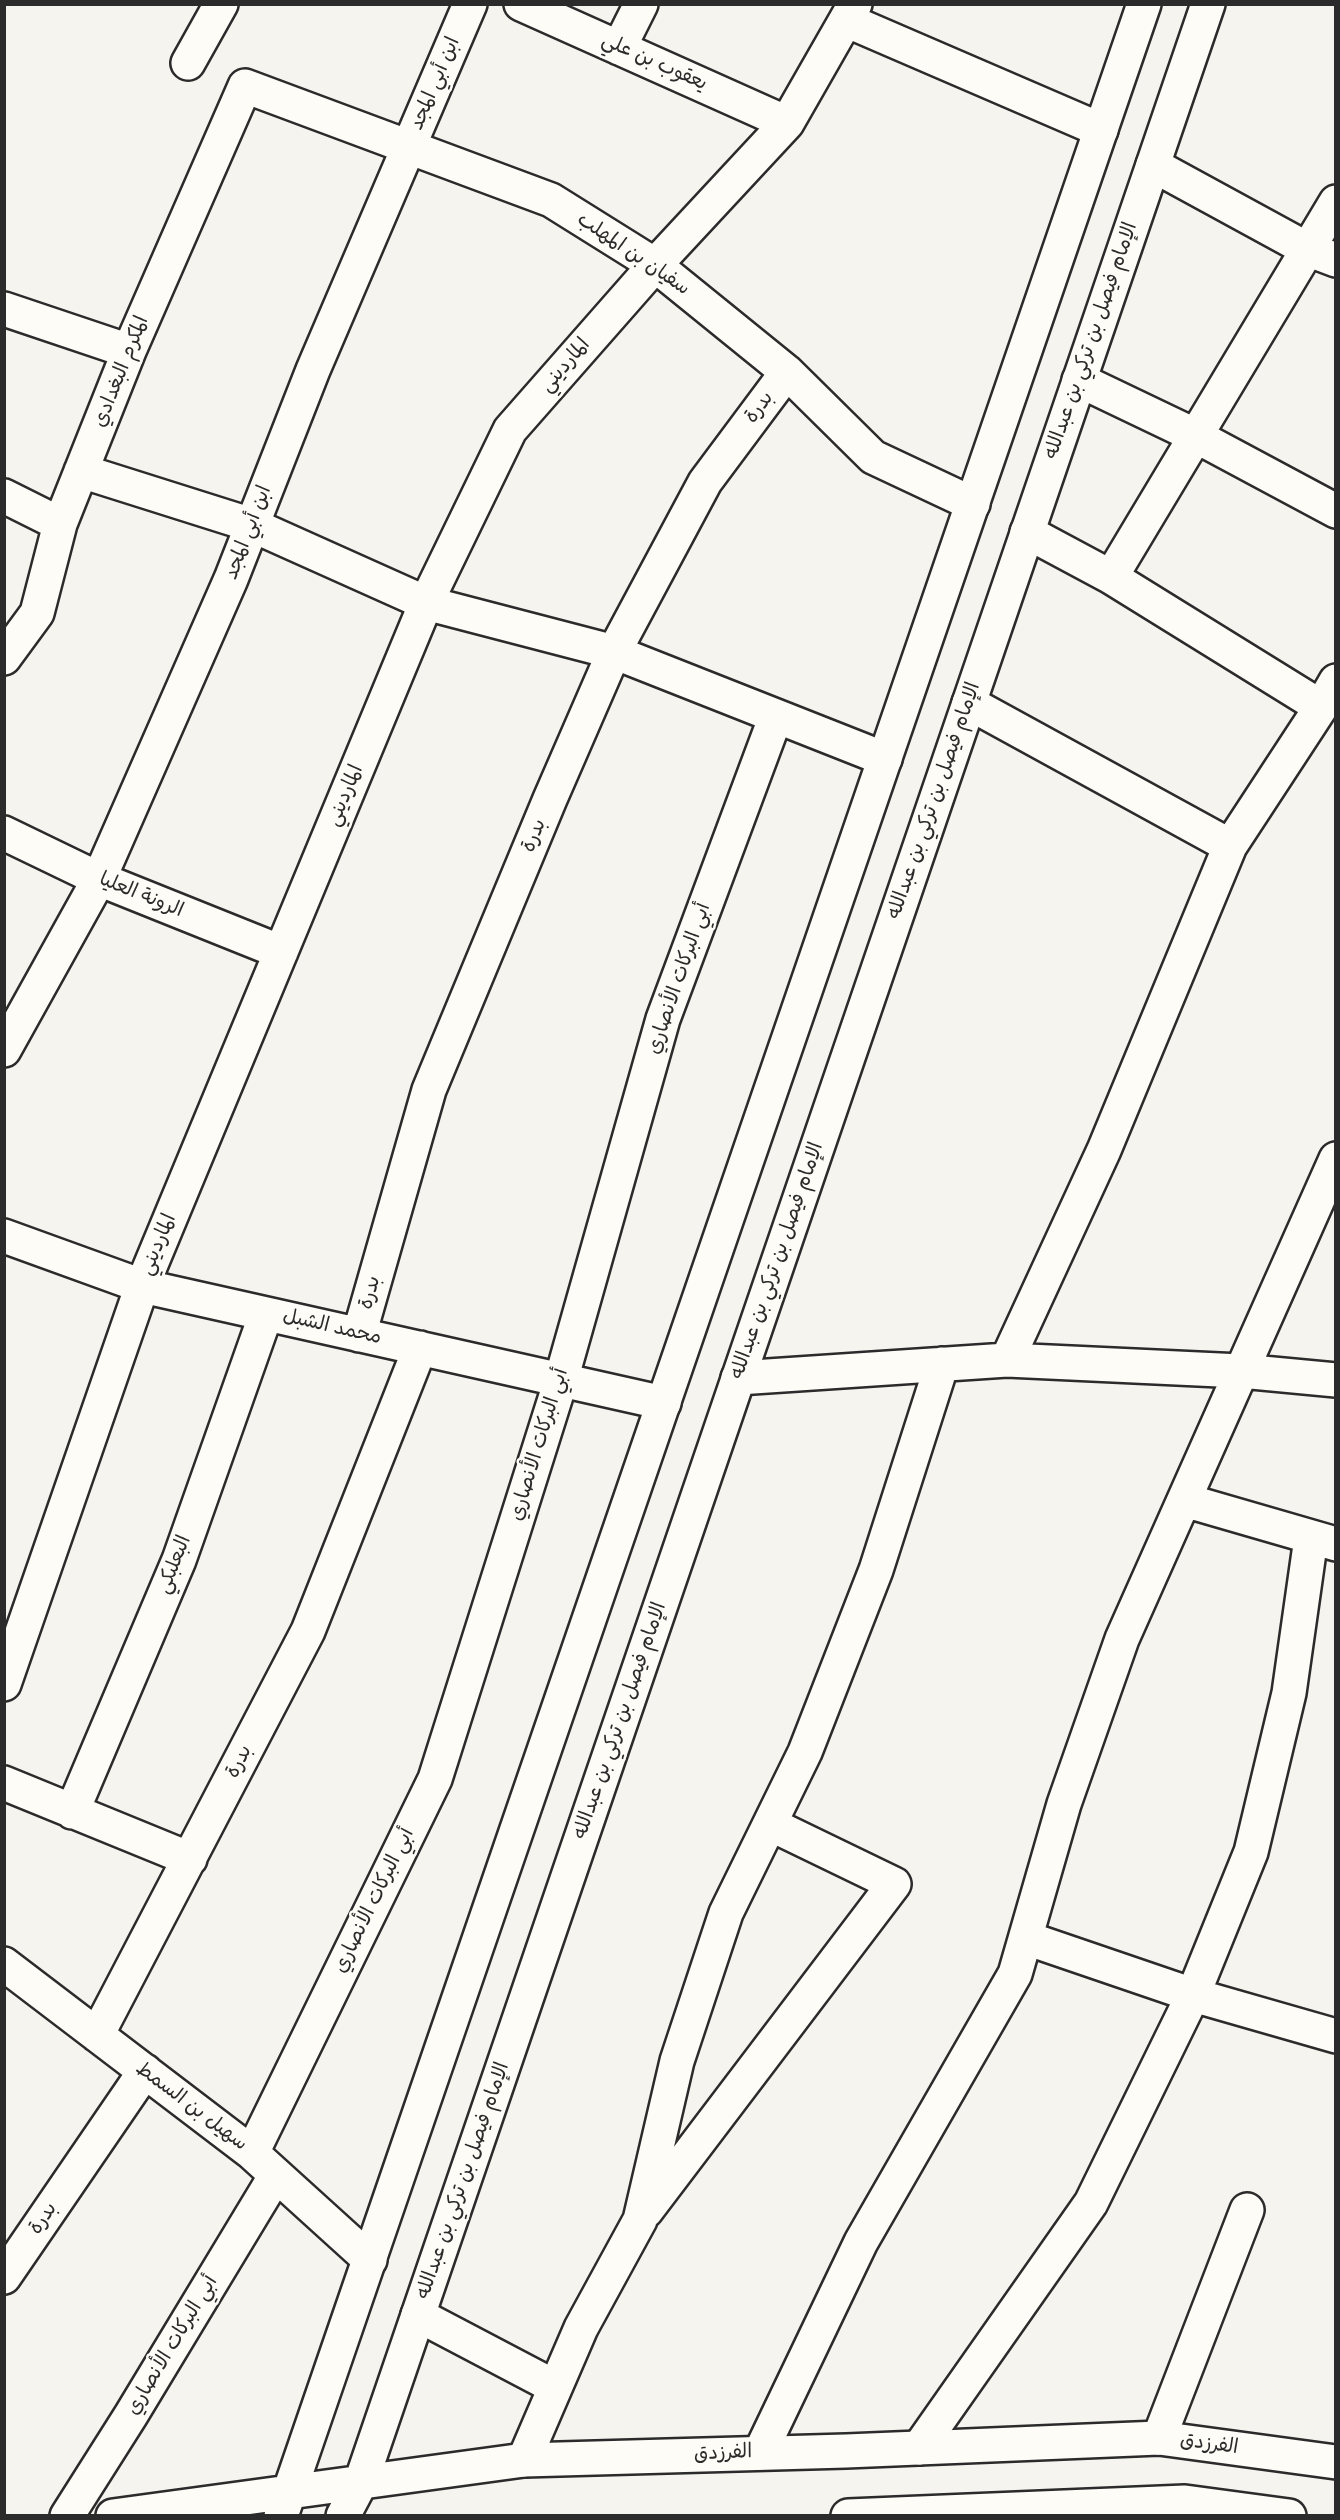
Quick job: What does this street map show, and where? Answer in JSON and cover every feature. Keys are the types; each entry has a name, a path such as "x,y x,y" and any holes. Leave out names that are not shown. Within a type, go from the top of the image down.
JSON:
{"street":[{"path":"188,63 221,4"},
{"name":"ابن أبي المجد","path":"4,1050 99,879 231,579 313,369 470,4"},
{"name":"يعقوب بن علي","path":"520,4 788,123"},
{"path":"619,48 641,4"},
{"path":"286,2503 1144,4"},
{"name":"الإمام فيصل بن تركي بن عبدالله","path":"343,2516 361,2481 1208,4"},
{"path":"851,12 1101,130"},
{"name":"المارديني","path":"4,1684 142,1286 426,603 510,430 655,265 788,123 851,12"},
{"name":"سفيان بن المهلب","path":"245,86 551,200 655,265 786,372 873,457 973,504"},
{"name":"المكرم البغدادي","path":"4,658 37,613 60,524 129,351 245,86"},
{"path":"1153,165 1321,255"},
{"path":"1111,577 1196,436 1321,255 1335,202"},
{"path":"4,309 129,351"},
{"name":"بدرة","path":"359,1335 429,1090 614,652 705,482 786,372"},
{"path":"1079,380 1196,436 1335,511"},
{"path":"81,471 252,525 426,603 614,652 885,759"},
{"path":"4,496 60,524"},
{"path":"1007,1360 1104,1150 1230,846 1328,694 1027,532"},
{"path":"969,703 1230,846"},
{"name":"أبي البركات الأنصاري","path":"252,2153 435,1779 561,1380 663,1019 776,716"},
{"name":"الرونة العليا","path":"4,833 99,879 281,952"},
{"path":"760,2453 861,2242 1015,1974 1064,1804 1122,1639 1335,1159"},
{"name":"محمد الشبل","path":"4,1236 142,1286 664,1403"},
{"name":"البعلبكي","path":"72,1812 179,1560 266,1314"},
{"name":"بدرة","path":"97,2035 308,1631 420,1348"},
{"path":"738,1378 1007,1360 1241,1371 1335,1380"},
{"path":"640,2220 681,2050 726,1913 805,1752 876,1570 942,1364"},
{"path":"919,2448 1091,2202 1193,1995 1251,1852 1323,1541 1184,1500"},
{"path":"4,1783 190,1859"},
{"path":"524,2460 581,2328 640,2220 894,1884 770,1824"},
{"path":"1026,1938 1193,1995 1335,2036"},
{"name":"سهيل بن السمط","path":"4,1964 252,2153 370,2260"},
{"name":"بدرة","path":"4,2277 145,2071"},
{"name":"أبي البركات الأنصاري","path":"67,2516 276,2175"},
{"path":"1159,2438 1247,2210"},
{"path":"418,2315 555,2387"},
{"name":"الفرزدق","path":"113,2516 286,2503 361,2481 524,2460 1159,2438 1335,2462"},
{"path":"848,2516 1184,2509 1289,2516"}]}
